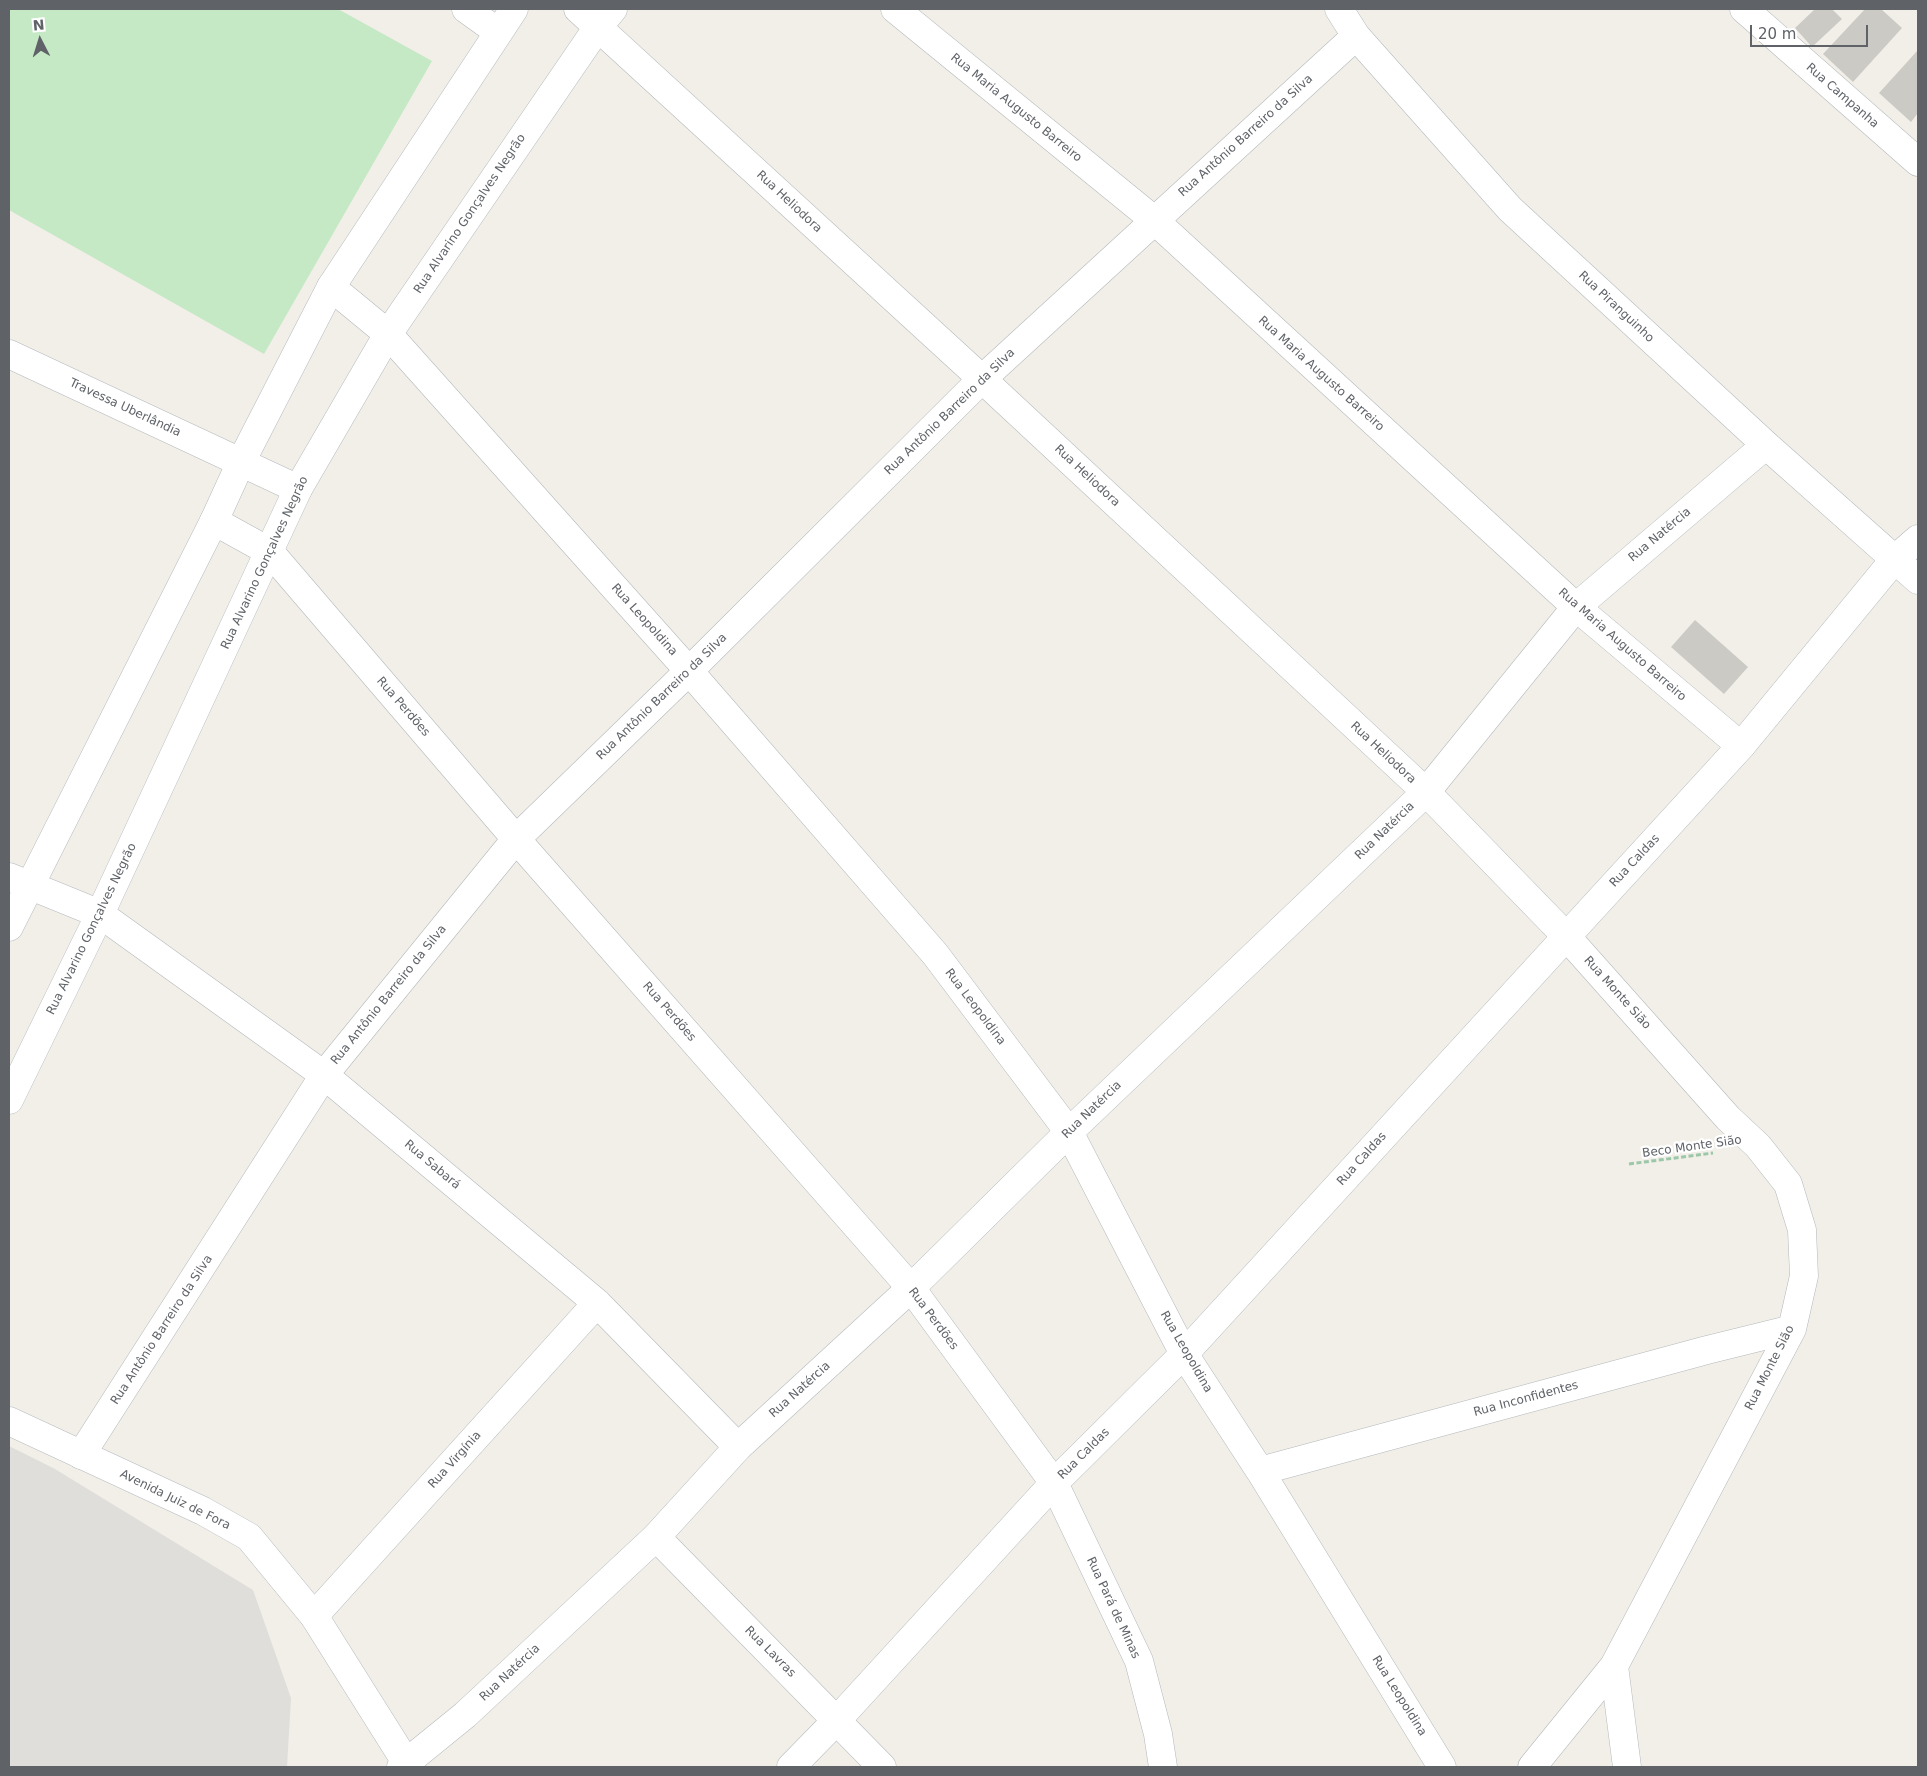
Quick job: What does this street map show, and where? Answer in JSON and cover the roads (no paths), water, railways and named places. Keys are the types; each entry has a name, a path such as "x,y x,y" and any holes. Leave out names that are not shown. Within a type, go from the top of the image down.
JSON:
{"street":[{"path":"466,9 498,32"},
{"path":"9,927 20,881 214,521 240,462 331,287 514,9"},
{"name":"Rua Heliodora","path":"578,9 606,18 982,379 1426,792 1566,936"},
{"name":"Rua Maria Augusto Barreiro","path":"895,9 1154,220 1576,607 1741,746"},
{"name":"Rua Piranguinho","path":"1339,9 1356,36 1510,209 1766,446 1918,580"},
{"name":"Rua Campanha","path":"1744,9 1918,162"},
{"name":"Rua Alvarino Gonçalves Negrão","path":"9,1100 100,914 298,489 388,334 606,18"},
{"name":"Rua Antônio Barreiro da Silva","path":"81,1455 324,1075 516,839 689,671 982,379 1356,36"},
{"name":"Rua Leopoldina","path":"331,287 388,334 689,671 935,954 1069,1132 1184,1354 1260,1471 1442,1767"},
{"name":"Travessa Uberlândia","path":"9,354 298,489"},
{"name":"Rua Natércia","path":"405,1766 465,1715 656,1537 738,1446 911,1288 1069,1132 1426,792 1576,607 1766,446"},
{"path":"214,521 270,552"},
{"name":"Rua Caldas","path":"791,1767 838,1720 1054,1483 1184,1354 1741,746 1894,560 1918,539"},
{"name":"Rua Perdões","path":"270,552 516,839 911,1288 1054,1483"},
{"name":"Rua Sabará","path":"20,881 100,914 324,1075 597,1303 738,1446"},
{"name":"Rua Monte Sião","path":"1532,1767 1614,1666 1792,1329 1804,1276 1802,1230 1788,1184 1758,1146 1728,1118 1566,936"},
{"name":"Rua Virgínia","path":"314,1616 597,1303"},
{"name":"Rua Inconfidentes","path":"1260,1471 1792,1329"},
{"name":"Avenida Juiz de Fora","path":"9,1421 203,1511 249,1538 314,1616 405,1766"},
{"name":"Rua Pará de Minas","path":"1054,1483 1139,1661 1158,1734 1163,1767"},
{"name":"Rua Lavras","path":"656,1537 838,1720 882,1767"},
{"path":"1614,1666 1627,1767"}]}
